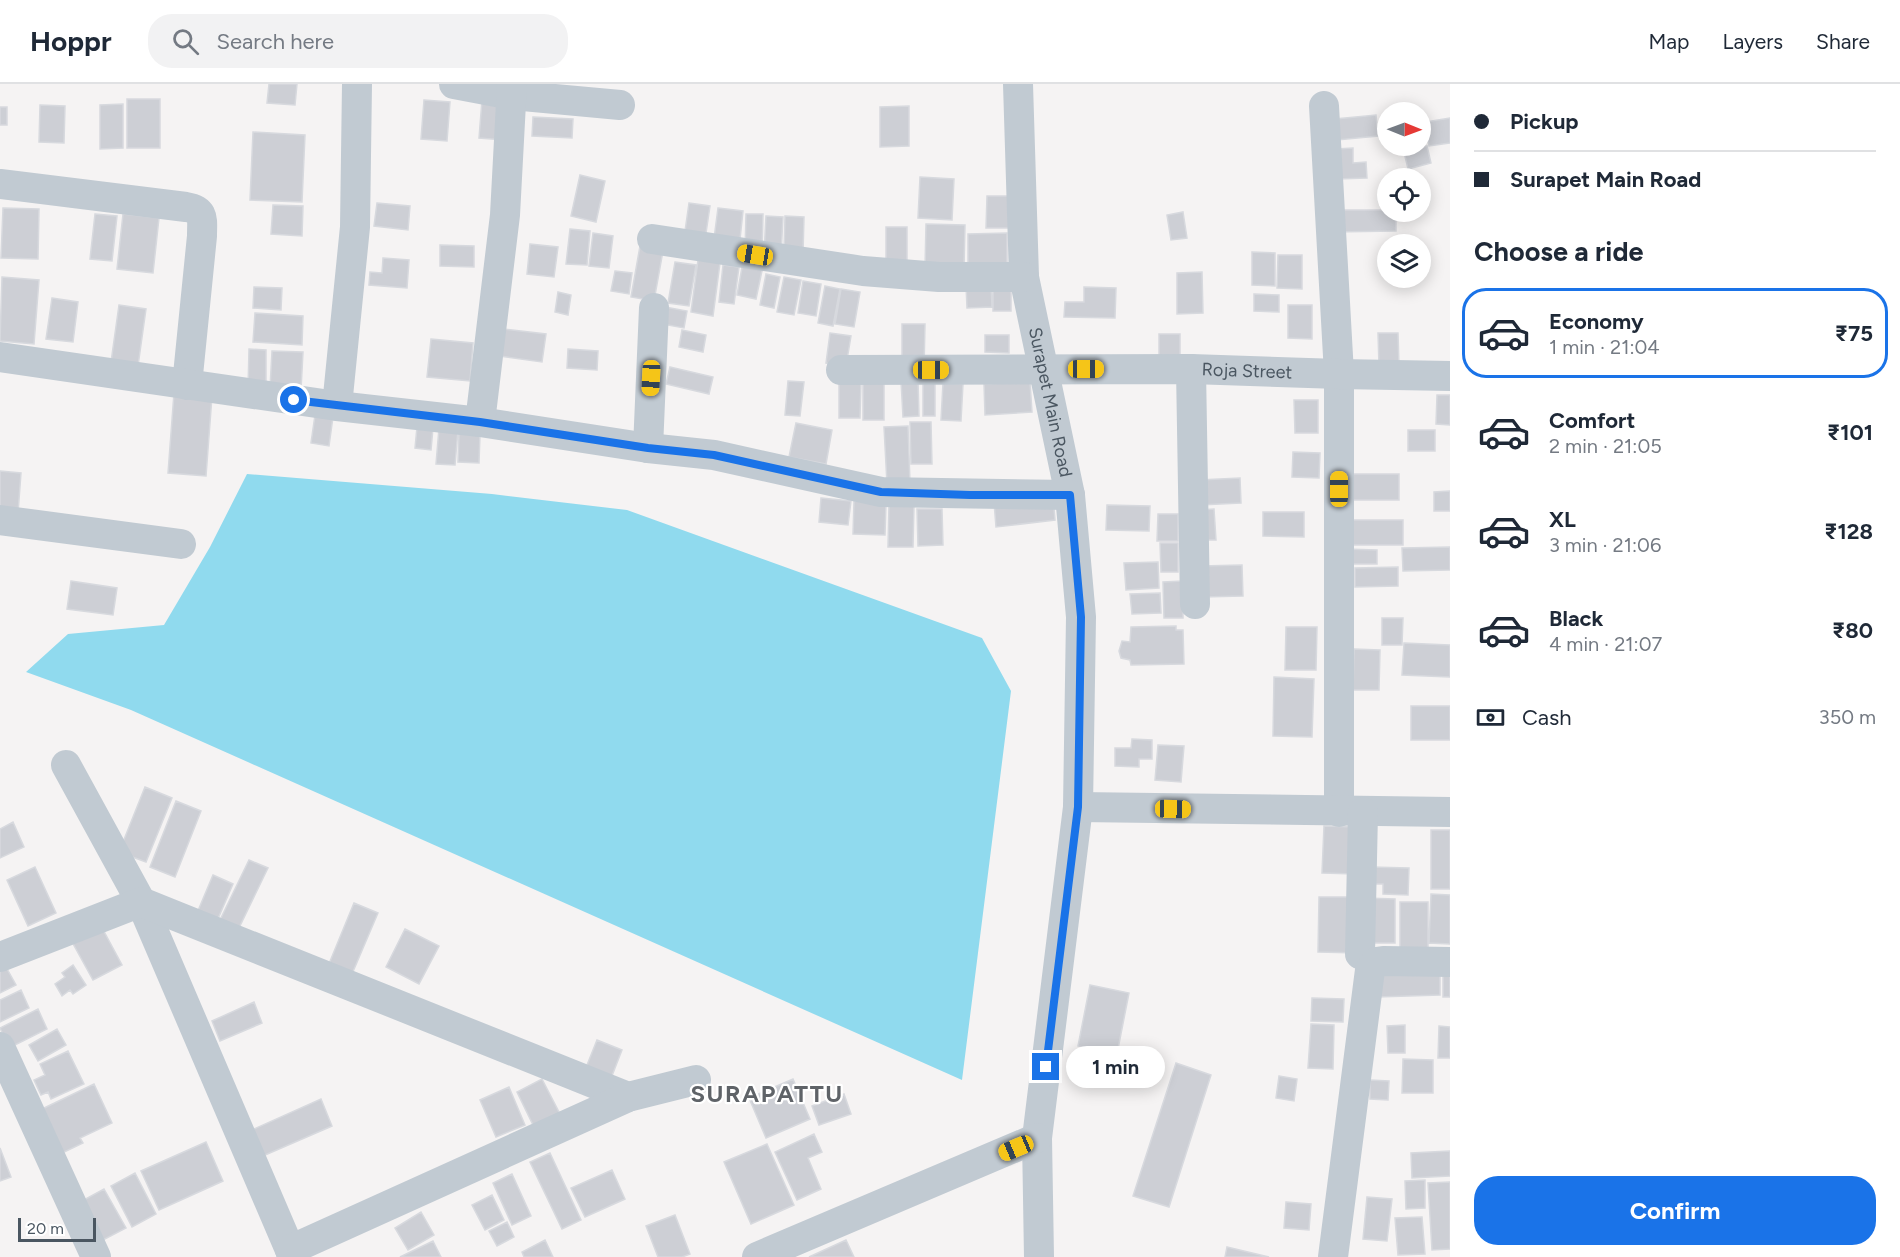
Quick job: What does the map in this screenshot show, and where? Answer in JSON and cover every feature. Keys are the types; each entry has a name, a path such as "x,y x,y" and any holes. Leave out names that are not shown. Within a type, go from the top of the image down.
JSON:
{"street":[{"path":"337,406 355,227 357,84"},
{"path":"454,84 512,89 620,105"},
{"name":"Surapet Main Road","path":"1018,84 1024,277 1070,495 1081,617 1078,807 1037,1138 1039,1257"},
{"path":"480,422 505,215 512,89"},
{"path":"1324,106 1339,374 1351,812 1360,954"},
{"path":"0,190 196,209 200,212 202,236 187,384"},
{"path":"652,239 863,271 939,277 1024,277"},
{"path":"648,448 654,308"},
{"path":"0,357 337,406 480,422 648,448 714,455 881,492 1070,495"},
{"path":"1191,369 1195,604"},
{"name":"Roja Street","path":"841,370 1191,369 1450,376"},
{"path":"0,520 181,544"},
{"path":"66,765 141,902 292,1254 628,1097 696,1080"},
{"path":"1078,807 1450,812"},
{"path":"0,957 141,902 628,1097"},
{"path":"1333,1257 1370,970 1376,962 1383,961 1450,962"},
{"path":"0,1047 96,1257"},
{"path":"757,1257 1037,1138"}],"water":[{"path":"247,474 492,494 627,510 982,638 1011,691 962,1080 131,710 26,672 68,634 164,625 210,547"}],"building":[{"path":"269,84 297,84 295,105 267,103"},
{"path":"127,99 160,99 160,148 127,148"},
{"path":"424,100 450,102 447,141 421,139"},
{"path":"482,100 507,102 504,140 479,138"},
{"path":"123,104 123,148 100,149 100,105"},
{"path":"40,105 65,106 64,143 39,142"},
{"path":"909,106 909,146 880,147 880,107"},
{"path":"0,107 7,107 7,125 0,125"},
{"path":"1376,115 1377,136 1337,140 1335,119"},
{"path":"533,117 573,119 572,138 532,136"},
{"path":"1450,118 1450,143 1431,146 1431,121"},
{"path":"253,132 305,135 302,202 250,200"},
{"path":"1353,148 1353,163 1366,162 1367,178 1337,179 1336,149"},
{"path":"1405,156 1429,156 1431,163 1408,168"},
{"path":"580,175 605,181 596,222 571,216"},
{"path":"920,177 954,179 952,220 918,218"},
{"path":"987,196 1009,196 1009,228 986,228"},
{"path":"377,203 410,206 408,230 374,226"},
{"path":"689,203 710,206 705,240 684,238"},
{"path":"273,205 303,206 302,236 271,234"},
{"path":"3,208 39,209 38,259 1,258"},
{"path":"718,208 743,211 739,249 713,246"},
{"path":"1332,210 1377,210 1377,222 1396,222 1396,231 1332,232"},
{"path":"1183,212 1187,238 1171,240 1167,215"},
{"path":"95,214 117,216 112,261 90,259"},
{"path":"123,214 159,218 153,273 117,269"},
{"path":"746,214 763,214 762,252 745,252"},
{"path":"766,216 783,217 781,255 764,254"},
{"path":"785,216 804,217 803,253 784,252"},
{"path":"926,224 965,225 964,268 925,268"},
{"path":"886,227 907,227 907,272 886,271"},
{"path":"570,229 590,231 587,265 566,264"},
{"path":"593,233 613,236 609,268 589,266"},
{"path":"1007,233 1007,269 968,269 968,234"},
{"path":"530,244 558,247 554,277 527,274"},
{"path":"440,245 474,246 474,267 440,266"},
{"path":"640,246 663,251 654,301 631,297"},
{"path":"1252,252 1275,253 1275,286 1252,285"},
{"path":"1278,255 1302,255 1302,289 1277,288"},
{"path":"383,258 409,260 407,288 369,285 370,272 382,273"},
{"path":"698,260 720,263 713,316 691,312"},
{"path":"675,262 696,265 689,306 668,303"},
{"path":"743,262 763,266 756,299 737,295"},
{"path":"723,265 739,267 734,304 719,302"},
{"path":"615,271 632,273 629,294 611,291"},
{"path":"1202,272 1203,313 1177,314 1177,273"},
{"path":"766,274 780,277 774,308 760,305"},
{"path":"2,277 39,280 34,344 0,341"},
{"path":"784,277 801,280 794,315 777,312"},
{"path":"803,281 821,284 816,316 798,313"},
{"path":"991,284 992,307 967,308 966,285"},
{"path":"993,285 1011,285 1011,311 993,311"},
{"path":"825,286 840,289 833,326 818,323"},
{"path":"254,287 282,288 281,310 253,308"},
{"path":"1084,287 1116,288 1115,318 1064,317 1065,302 1084,302"},
{"path":"841,289 860,292 854,327 835,324"},
{"path":"558,292 571,295 568,315 555,312"},
{"path":"1254,294 1279,295 1279,312 1254,311"},
{"path":"52,298 78,302 73,342 46,339"},
{"path":"119,305 146,309 138,366 111,362"},
{"path":"1288,305 1312,305 1312,339 1288,338"},
{"path":"665,307 687,311 684,328 662,324"},
{"path":"255,313 303,316 302,345 253,342"},
{"path":"902,324 925,324 924,369 902,369"},
{"path":"503,329 546,334 542,362 500,356"},
{"path":"682,330 706,335 703,352 679,347"},
{"path":"830,333 851,336 846,366 826,363"},
{"path":"1378,333 1398,333 1399,366 1379,366"},
{"path":"1159,334 1180,334 1180,360 1159,360"},
{"path":"985,335 1009,335 1009,353 985,352"},
{"path":"431,339 473,343 470,381 427,377"},
{"path":"249,349 266,350 266,390 248,389"},
{"path":"568,349 598,351 597,370 567,368"},
{"path":"272,351 303,352 301,390 270,388"},
{"path":"670,367 713,377 709,394 666,384"},
{"path":"863,377 884,377 884,420 863,420"},
{"path":"923,378 935,378 935,416 923,416"},
{"path":"918,380 919,416 903,417 901,381"},
{"path":"788,381 804,382 800,416 785,415"},
{"path":"861,381 860,418 839,418 839,382"},
{"path":"1030,382 1032,412 985,415 984,384"},
{"path":"943,383 963,384 961,421 941,420"},
{"path":"174,393 212,396 206,476 168,473"},
{"path":"1437,395 1450,395 1450,425 1436,424"},
{"path":"1294,400 1318,400 1318,433 1295,433"},
{"path":"315,415 333,417 329,446 311,443"},
{"path":"910,422 931,422 932,464 911,464"},
{"path":"796,423 832,430 826,464 789,457"},
{"path":"908,426 910,483 887,484 884,427"},
{"path":"417,427 433,428 431,450 415,448"},
{"path":"439,428 458,430 455,465 436,464"},
{"path":"1408,430 1435,430 1435,451 1408,451"},
{"path":"459,434 480,434 479,463 458,462"},
{"path":"1293,452 1320,453 1319,478 1292,477"},
{"path":"0,471 21,473 18,513 0,512"},
{"path":"1347,474 1399,474 1399,500 1347,500"},
{"path":"1240,478 1241,503 1200,505 1199,480"},
{"path":"1450,491 1450,511 1434,511 1434,492"},
{"path":"1053,496 1055,520 996,527 994,502"},
{"path":"821,498 851,501 848,525 819,522"},
{"path":"854,501 886,503 885,535 853,534"},
{"path":"889,504 914,505 913,547 888,547"},
{"path":"1107,505 1150,506 1149,531 1106,530"},
{"path":"917,509 942,509 943,545 918,546"},
{"path":"1214,509 1216,540 1200,540 1199,510"},
{"path":"1263,512 1304,512 1304,537 1263,536"},
{"path":"1158,514 1178,514 1178,541 1157,541"},
{"path":"1348,520 1403,520 1403,545 1348,545"},
{"path":"1160,543 1178,543 1178,572 1161,572"},
{"path":"1450,547 1450,570 1403,571 1402,548"},
{"path":"1344,549 1377,550 1377,564 1344,564"},
{"path":"1158,562 1159,588 1126,590 1124,563"},
{"path":"1242,565 1243,596 1202,597 1201,566"},
{"path":"1398,567 1398,586 1355,587 1355,568"},
{"path":"71,581 117,588 113,615 67,609"},
{"path":"1183,581 1183,618 1164,618 1163,582"},
{"path":"1160,593 1161,613 1132,614 1130,594"},
{"path":"1382,618 1403,618 1402,645 1382,645"},
{"path":"1176,626 1176,630 1183,630 1184,664 1131,665 1130,660 1121,658 1119,651 1122,641 1130,642 1131,627"},
{"path":"1286,627 1317,627 1316,670 1285,670"},
{"path":"1404,643 1450,645 1450,677 1402,675"},
{"path":"1354,649 1380,650 1379,690 1353,690"},
{"path":"1274,677 1314,679 1312,737 1273,736"},
{"path":"1411,706 1450,706 1450,740 1411,740"},
{"path":"1132,739 1152,740 1152,759 1139,759 1139,767 1115,766 1115,748 1131,748"},
{"path":"1158,745 1184,746 1181,782 1155,780"},
{"path":"145,787 172,798 146,862 119,852"},
{"path":"176,801 201,811 175,877 150,867"},
{"path":"13,822 24,847 0,858 0,829"},
{"path":"1324,826 1357,827 1355,874 1322,873"},
{"path":"1431,830 1450,830 1450,889 1431,889"},
{"path":"249,860 268,868 237,932 218,924"},
{"path":"35,867 56,913 28,926 7,880"},
{"path":"1371,867 1409,868 1408,895 1383,894 1383,884 1370,884"},
{"path":"213,875 233,884 217,921 197,913"},
{"path":"1431,894 1450,895 1450,944 1429,943"},
{"path":"1319,897 1360,897 1358,953 1318,952"},
{"path":"1364,898 1395,899 1395,943 1363,943"},
{"path":"1400,902 1428,902 1428,948 1400,948"},
{"path":"354,903 378,913 349,981 326,971"},
{"path":"100,924 122,965 93,980 71,940"},
{"path":"405,929 439,946 419,984 386,967"},
{"path":"73,965 86,985 73,994 70,990 62,996 55,984 65,977 62,973"},
{"path":"6,967 16,985 0,993 0,971"},
{"path":"1443,967 1450,967 1450,997 1443,997"},
{"path":"1440,969 1440,995 1377,997 1377,970"},
{"path":"1090,985 1129,993 1117,1054 1078,1046"},
{"path":"21,990 29,1008 0,1022 0,1000"},
{"path":"1312,998 1344,999 1343,1022 1311,1021"},
{"path":"254,1002 262,1023 220,1041 212,1021"},
{"path":"38,1009 47,1029 9,1048 0,1028"},
{"path":"1311,1024 1334,1025 1333,1069 1308,1068"},
{"path":"1405,1025 1405,1053 1388,1053 1387,1026"},
{"path":"1439,1026 1450,1027 1450,1058 1438,1058"},
{"path":"57,1029 66,1045 38,1061 29,1045"},
{"path":"597,1040 622,1050 610,1081 585,1070"},
{"path":"68,1051 84,1084 51,1099 48,1092 41,1095 34,1080 45,1075 40,1064"},
{"path":"1403,1059 1433,1060 1433,1093 1402,1093"},
{"path":"1176,1063 1211,1075 1169,1207 1133,1196"},
{"path":"1279,1076 1297,1079 1294,1101 1276,1098"},
{"path":"542,1079 560,1114 534,1127 517,1092"},
{"path":"793,1079 810,1119 766,1138 749,1098"},
{"path":"1370,1080 1389,1081 1388,1100 1370,1099"},
{"path":"94,1084 112,1123 80,1138 83,1143 54,1157 40,1110"},
{"path":"509,1087 525,1125 496,1137 480,1100"},
{"path":"844,1094 851,1114 819,1125 812,1106"},
{"path":"321,1099 332,1126 256,1159 245,1133"},
{"path":"814,1134 822,1152 808,1158 821,1189 797,1200 775,1152"},
{"path":"206,1142 223,1181 159,1210 141,1171"},
{"path":"767,1144 794,1205 751,1224 724,1162"},
{"path":"0,1148 11,1177 0,1181"},
{"path":"1450,1151 1450,1176 1412,1178 1411,1153"},
{"path":"550,1153 581,1220 562,1229 530,1162"},
{"path":"612,1170 625,1199 585,1217 571,1188"},
{"path":"135,1173 156,1214 132,1227 111,1186"},
{"path":"512,1174 531,1216 512,1225 493,1183"},
{"path":"1425,1180 1425,1208 1406,1209 1405,1181"},
{"path":"1450,1182 1450,1249 1432,1250 1428,1183"},
{"path":"104,1189 126,1228 101,1241 80,1202"},
{"path":"492,1195 504,1220 485,1230 472,1205"},
{"path":"1367,1197 1392,1199 1387,1241 1363,1239"},
{"path":"1286,1202 1311,1204 1309,1230 1284,1228"},
{"path":"421,1212 434,1235 408,1250 395,1228"},
{"path":"675,1215 690,1254 682,1257 658,1257 646,1226"},
{"path":"1422,1217 1425,1254 1398,1255 1395,1218"},
{"path":"507,1222 514,1237 497,1246 489,1231"},
{"path":"545,1240 553,1257 524,1257 522,1252"},
{"path":"846,1240 854,1257 809,1257"},
{"path":"433,1241 441,1257 400,1257"},
{"path":"1227,1247 1269,1257 1225,1257"}],"district":[{"name":"SURAPATTU","path":"767,1094"}],"route":[{"path":"294,400 480,422 648,448 714,455 881,492 1070,495 1081,617 1078,807 1046,1067"}]}
